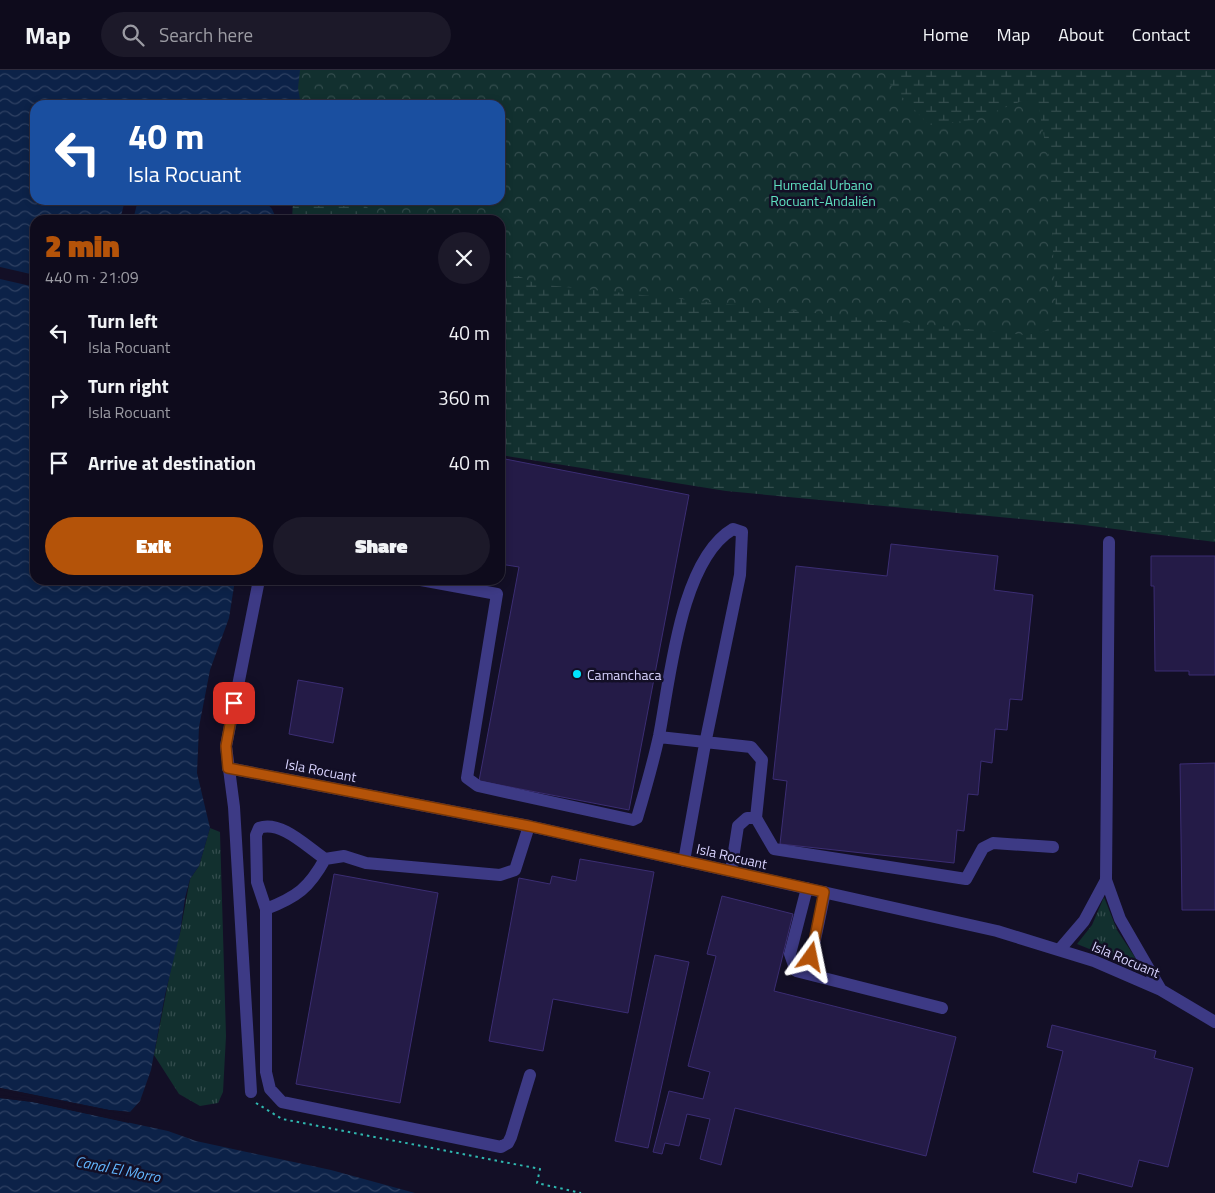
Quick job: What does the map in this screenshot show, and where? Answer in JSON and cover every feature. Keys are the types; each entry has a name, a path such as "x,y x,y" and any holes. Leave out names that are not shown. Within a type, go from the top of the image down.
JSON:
{"street":[{"path":"448,585 498,594 467,778 478,786 633,820 638,814 659,737 676,639 696,572 724,534 737,528 742,532 740,575 705,744 684,861"},
{"path":"1109,542 1106,880 1120,919 1161,990"},
{"path":"251,1092 234,807 228,768 228,733 258,585"},
{"path":"659,737 705,744 751,747 758,752 762,760 756,818 774,849 966,879 984,848 993,843 1053,847"},
{"name":"Isla Rocuant","path":"228,768 529,826 997,931 1060,948 1161,990 1215,1022"},
{"path":"731,871 738,826 747,818 756,818"},
{"path":"529,826 515,870 510,874 500,875 366,863 344,856 326,859 282,830 268,824 258,828 256,835 257,882 266,909 266,1072 270,1089 282,1102 501,1147 508,1143 511,1137 530,1075"},
{"path":"266,909 286,901 313,881 326,859"},
{"path":"1060,948 1084,921 1106,880"},
{"path":"806,888 790,954 796,971 942,1008"},
{"path":"808,973 824,892"}],"path":[{"path":"251,1092 257,1105 282,1120 540,1169 537,1183 581,1193"}],"green space":[{"name":"Humedal Urbano Rocuant-Andalién","path":"138,70 886,70 889,83 929,125 973,120 1022,101 1030,102 1039,109 1049,165 1056,314 1048,328 1038,333 1025,335 537,284 505,270 505,215 378,215 365,205 505,205 505,100 136,100"},
{"path":"300,70 1215,70 1215,542 1084,525 726,491 505,456 505,215 292,215 293,205 505,205 505,100 471,100"},
{"path":"210,828 220,832 226,1036 223,1092 218,1103 200,1106 179,1094 154,1055 190,879 199,866"},
{"path":"1104,897 1117,930 1144,971 1077,944 1092,925"}],"water":[{"path":"0,70 300,70 298,88 300,100 30,100 30,205 124,205 121,215 30,215 30,274 0,267"},
{"path":"137,205 268,205 275,215 134,215"},
{"path":"0,279 30,286 30,585 234,585 229,618 210,670 199,727 197,773 210,828 199,866 190,879 185,898 180,933 165,995 151,1070 140,1101 130,1112 109,1110 0,1088"},
{"name":"Canal El Morro","path":"0,1098 33,1102 168,1131 196,1141 331,1170 415,1193 0,1193"}],"pier":[{"path":"0,1088 109,1110 130,1112 130,1115 26,1096 0,1090"},
{"path":"0,1095 34,1100 129,1120 129,1123 33,1102 0,1098"}],"building":[{"name":"Camanchaca","path":"505,459 689,495 629,810 479,781 519,567 505,565"},
{"path":"891,544 998,556 994,590 1033,595 1022,700 1010,699 1007,730 995,729 992,763 981,761 978,795 968,794 964,831 957,830 954,863 780,844 787,781 773,779 796,566 887,576"},
{"path":"1151,556 1215,556 1215,675 1189,675 1189,671 1155,671 1154,586 1151,586"},
{"path":"298,680 343,688 333,743 289,734"},
{"path":"1215,763 1215,910 1182,910 1180,764"},
{"path":"580,859 654,872 628,1013 553,999 543,1051 489,1041 519,878 550,884 552,876 576,881"},
{"path":"334,874 438,893 400,1103 296,1084"},
{"path":"722,896 793,914 774,991 956,1037 926,1156 735,1108 721,1165 700,1159 710,1119 687,1114 679,1146 665,1143 662,1154 653,1152 669,1091 703,1099 710,1072 688,1066 716,956 707,954"},
{"path":"655,955 689,962 648,1148 615,1141"},
{"path":"1052,1025 1156,1051 1154,1058 1193,1068 1168,1167 1139,1160 1132,1187 1078,1173 1076,1183 1033,1172 1063,1051 1047,1047"}],"place":[{"name":"Camanchaca","path":"577,674"}],"route":[{"path":"234,703 226,746 228,768 529,826 824,892 811,957"}]}
